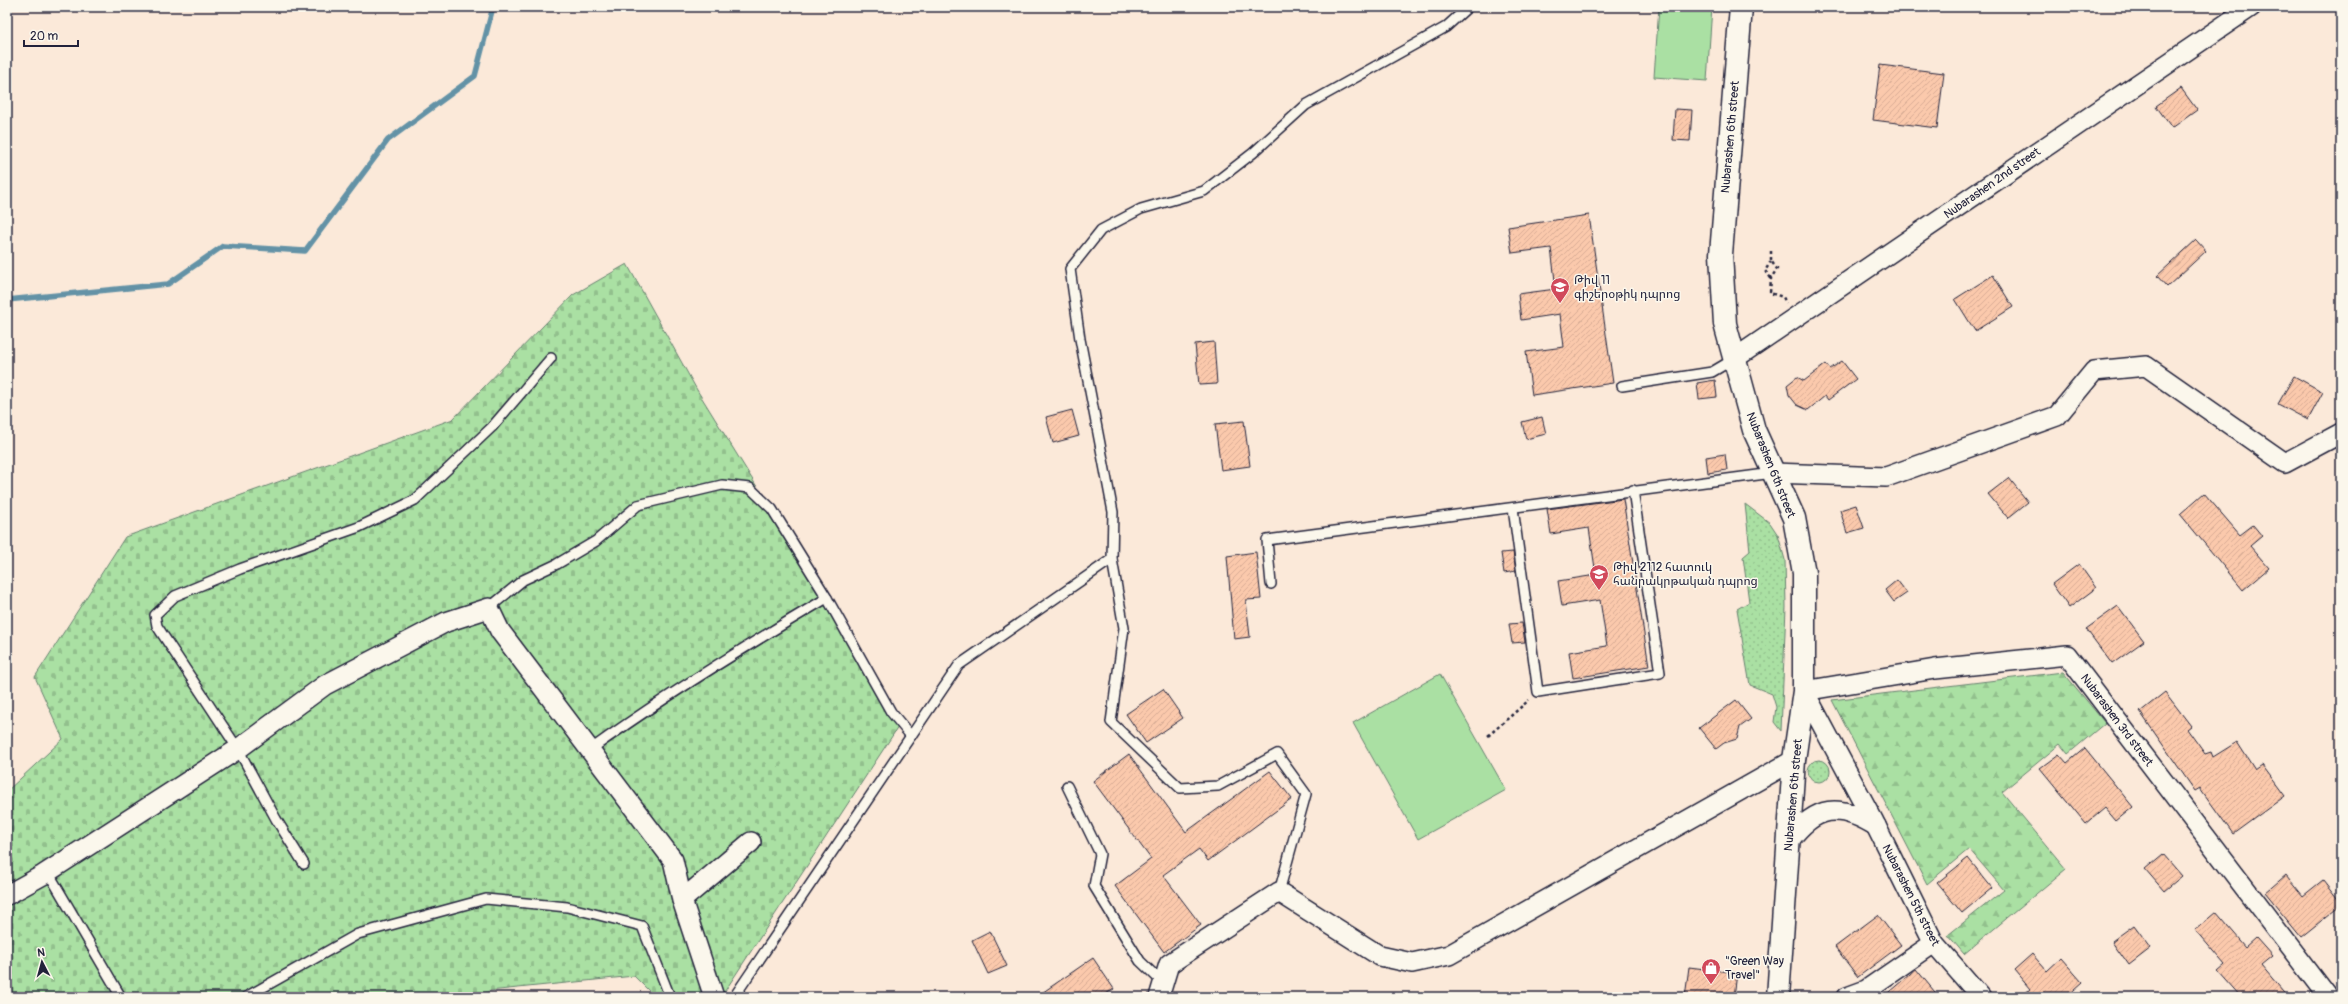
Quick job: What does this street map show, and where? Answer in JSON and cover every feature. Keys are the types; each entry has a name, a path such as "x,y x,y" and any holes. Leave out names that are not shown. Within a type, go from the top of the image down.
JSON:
{"main road":[{"name":"Nubarashen 6th street","path":"1742,7 1721,254 1725,324 1754,430 1794,518 1804,572 1804,691 1794,760 1778,997"}],"street":[{"name":"Nubarashen 2nd street","path":"1734,359 2251,7"},
{"path":"1773,473 1886,477 2057,416 2094,371 2146,366 2285,463 2341,433"},
{"path":"7,895 48,872 238,749 325,685 446,622 489,608 500,631 673,860 682,900 714,997"},
{"name":"Nubarashen 3rd street","path":"1804,691 1935,669 2067,655 2328,997"},
{"name":"Nubarashen 5th street","path":"1804,691 1876,826 1934,943 1981,997"},
{"path":"1161,990 1169,964 1279,892 1380,956 1412,963 1449,955 1794,760"},
{"path":"1789,841 1801,826 1810,819 1833,811 1853,814 1876,826"},
{"path":"682,900 751,842"},
{"path":"1847,997 1866,990 1934,943"}],"lane":[{"path":"1279,892 1306,794 1277,754 1218,786 1180,788 1111,722 1124,628 1112,558 1113,512 1080,339 1070,269 1101,230 1141,209 1204,191 1253,153 1306,105 1446,27 1468,7"},
{"path":"304,864 276,819 238,749 157,626 155,615 175,596 240,569 359,527 415,500 492,427 552,358"},
{"path":"1622,386 1712,372 1734,359"},
{"path":"1271,584 1267,540 1513,508 1633,490 1773,473"},
{"path":"489,608 523,580 557,564 596,540 638,505 722,485 750,488 772,509 827,598 891,712 912,736"},
{"path":"1513,508 1538,692 1660,673 1633,490"},
{"path":"734,997 959,665 1112,558"},
{"path":"590,750 631,720 727,658 827,598"},
{"path":"1067,786 1100,854 1094,886 1140,961 1161,990"},
{"path":"48,872 121,997"},
{"path":"246,997 358,934 486,899 567,907 642,926 670,997"}],"path":[{"path":"1771,250 1771,261 1765,271 1771,278"},
{"path":"1771,261 1777,269 1771,278 1770,293 1783,297"},
{"path":"1488,736 1538,692"}],"green space":[{"path":"1659,7 1712,7 1707,81 1654,77"},
{"path":"627,264 697,390 902,721 721,997 655,997 634,976 489,991 477,997 7,997 7,791 63,739 35,677 125,537 453,419 573,295"},
{"path":"1745,504 1770,523 1778,535 1785,560 1786,607 1781,731 1774,722 1776,707 1772,694 1750,685 1737,609 1749,602 1743,557 1750,551"},
{"path":"2063,672 2105,723 2068,754 2060,744 2002,792 2066,869 1964,954 1948,935 2004,890 1969,849 1927,884 1832,700"},
{"path":"1440,674 1506,790 1418,839 1353,723"},
{"path":"1819,760 1827,763 1830,771 1827,779 1819,782 1811,779 1808,771 1811,763"}],"building":[{"path":"1880,65 1944,73 1937,128 1873,120"},
{"path":"2181,88 2197,110 2172,128 2156,106"},
{"path":"1675,109 1692,110 1690,141 1673,140"},
{"name":"Թիվ 11 գիշերօթիկ դպրոց","path":"1589,215 1613,383 1532,395 1526,352 1564,347 1560,314 1521,320 1518,294 1556,289 1551,248 1512,253 1508,227"},
{"path":"2196,240 2206,251 2167,287 2157,276"},
{"path":"1993,275 2013,307 1975,331 1955,299"},
{"path":"1214,342 1217,384 1199,385 1195,344"},
{"path":"1842,361 1856,379 1828,400 1825,396 1808,410 1797,405 1789,395 1787,385 1797,377 1804,381 1826,364 1830,369"},
{"path":"2294,376 2323,392 2308,420 2278,404"},
{"path":"1715,380 1717,397 1699,399 1697,383"},
{"path":"1072,410 1079,436 1053,443 1046,417"},
{"path":"1542,417 1546,434 1526,439 1522,422"},
{"path":"1244,421 1250,466 1221,470 1215,424"},
{"path":"1725,454 1727,470 1708,473 1706,457"},
{"path":"2009,478 2028,502 2008,518 1988,494"},
{"path":"2204,493 2240,535 2253,525 2262,536 2250,546 2269,568 2243,590 2180,514"},
{"name":"Թիվ 2112 հատուկ հանրակրթական դպրոց","path":"1623,499 1649,666 1573,678 1569,652 1607,646 1600,600 1562,606 1558,581 1596,575 1589,528 1551,534 1547,509"},
{"path":"1856,505 1864,528 1847,533 1840,510"},
{"path":"1256,552 1261,599 1246,600 1250,637 1234,639 1227,556"},
{"path":"1513,552 1516,571 1504,573 1501,553"},
{"path":"2079,564 2096,588 2069,608 2052,584"},
{"path":"1897,580 1907,593 1894,602 1885,590"},
{"path":"2118,606 2144,641 2112,664 2086,629"},
{"path":"1522,623 1525,642 1512,643 1509,624"},
{"path":"1163,689 1183,718 1146,743 1126,714"},
{"path":"2165,692 2191,726 2187,729 2205,754 2211,752 2213,757 2237,742 2255,770 2262,765 2285,796 2233,834 2200,788 2195,791 2140,712"},
{"path":"1736,700 1751,719 1740,727 1737,739 1724,743 1716,749 1699,728"},
{"path":"2085,748 2133,807 2116,821 2105,808 2086,824 2040,768 2059,754 2067,763"},
{"path":"1129,754 1186,832 1270,771 1292,799 1208,861 1199,849 1163,875 1201,925 1164,952 1115,886 1151,859 1093,781"},
{"path":"2163,854 2182,876 2164,891 2145,869"},
{"path":"1968,858 1992,888 1962,913 1937,883"},
{"path":"2286,875 2303,896 2323,880 2341,903 2341,905 2301,937 2265,893"},
{"path":"2216,912 2246,947 2256,938 2272,956 2261,965 2288,997 2241,997 2218,971 2225,965 2195,930"},
{"path":"1878,915 1901,945 1858,977 1835,947"},
{"path":"2134,925 2151,948 2129,965 2112,941"},
{"path":"990,931 1007,966 988,974 972,940"},
{"path":"2032,954 2047,971 2061,958 2082,982 2065,997 2021,997 2030,989 2014,970"},
{"path":"1093,958 1114,989 1101,997 1036,997"},
{"name":"\"Green Way Travel\"","path":"1689,967 1737,973 1734,997 1685,997"},
{"path":"1916,969 1939,997 1883,997"}],"waterway":[{"path":"7,300 168,284 223,246 305,251 388,140 475,76 493,7"}],"place":[{"name":"Թիվ 11 գիշերօթիկ դպրոց","path":"1560,304"},
{"name":"Թիվ 2112 հատուկ հանրակրթական դպրոց","path":"1599,591"},
{"name":"\"Green Way Travel\"","path":"1711,985"}]}
